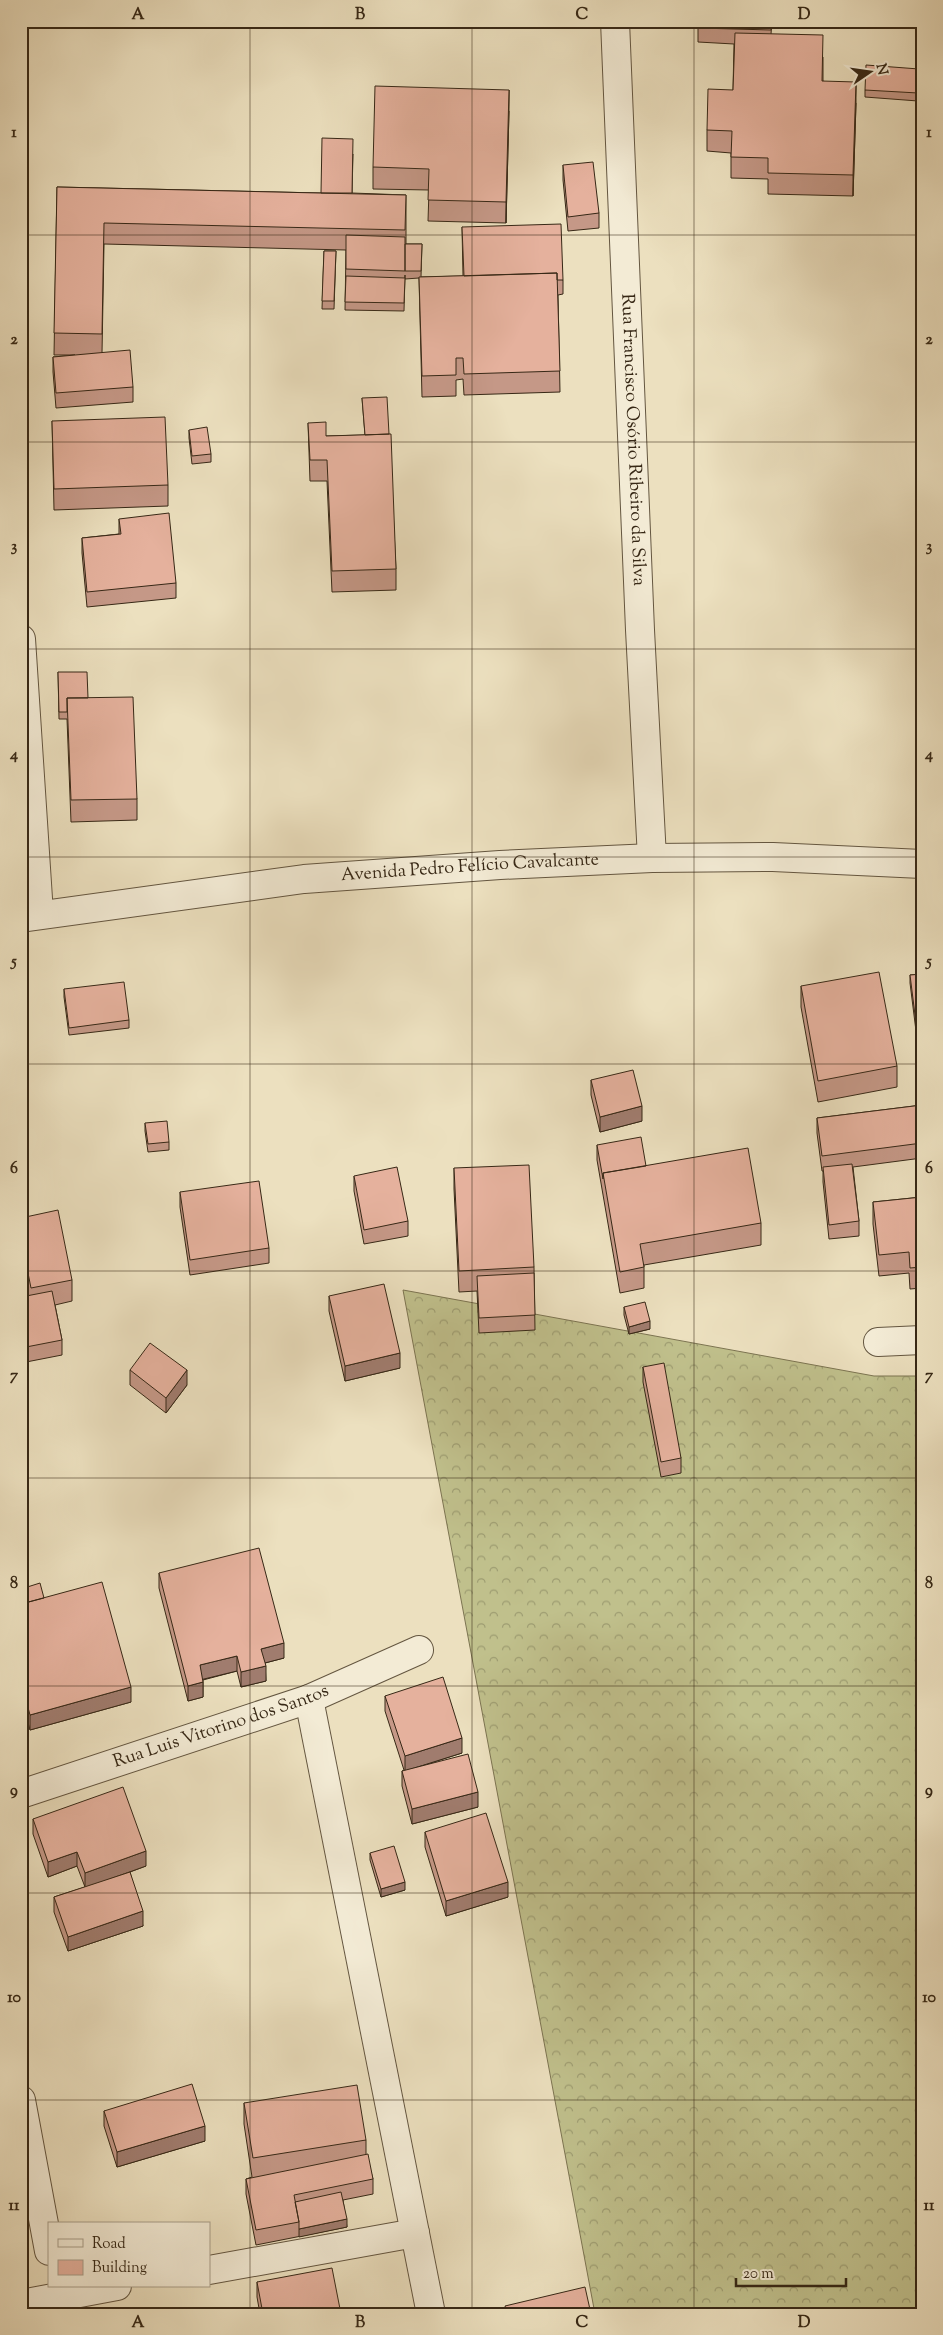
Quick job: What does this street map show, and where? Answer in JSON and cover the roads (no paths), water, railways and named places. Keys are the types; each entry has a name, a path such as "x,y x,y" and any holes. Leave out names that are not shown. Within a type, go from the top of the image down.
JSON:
{"street":[{"name":"Rua Francisco Osório Ribeiro da Silva","path":"615,21 640,630 652,858"},
{"path":"21,639 30,916"},
{"name":"Avenida Pedro Felício Cavalcante","path":"30,916 304,879 500,865 652,858 773,857 922,864"},
{"path":"878,1342 922,1340"},
{"name":"Rua Luis Vitorino dos Santos","path":"21,1794 309,1699 418,1650"},
{"path":"309,1699 431,2314"},
{"path":"21,2100 48,2246"},
{"path":"210,2270 414,2233"},
{"path":"21,2304 57,2299 108,2288"}]}
